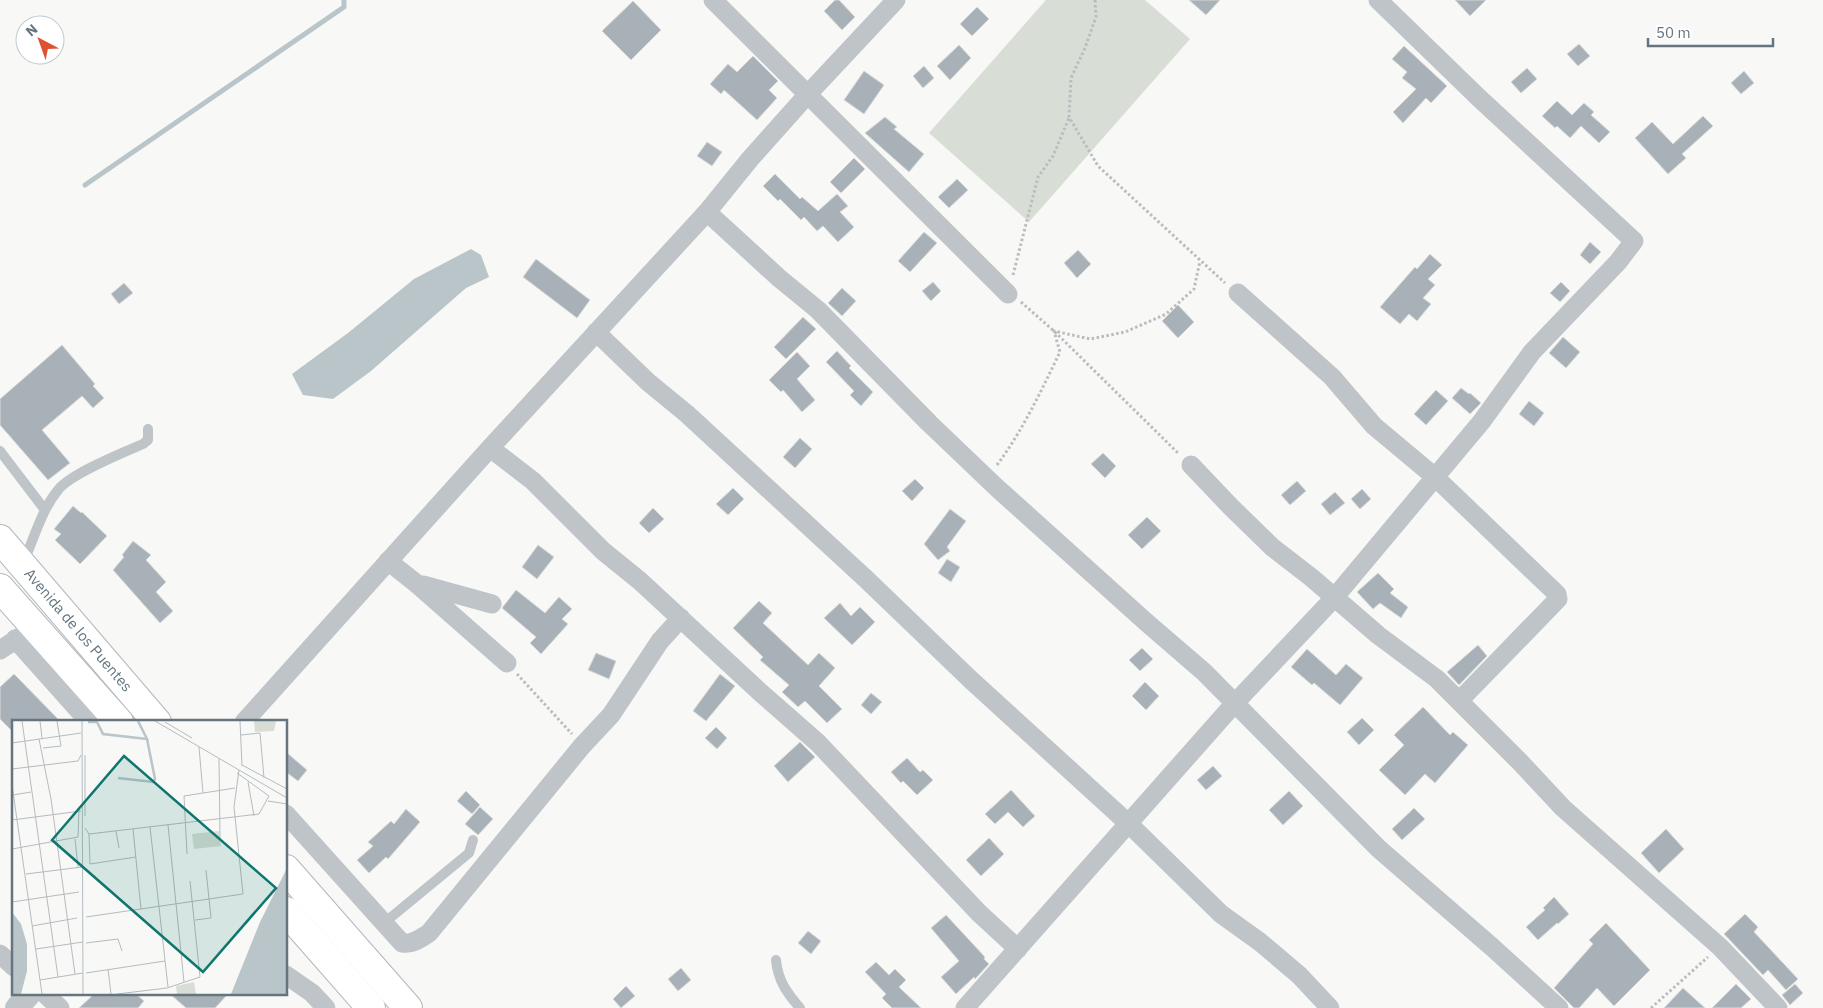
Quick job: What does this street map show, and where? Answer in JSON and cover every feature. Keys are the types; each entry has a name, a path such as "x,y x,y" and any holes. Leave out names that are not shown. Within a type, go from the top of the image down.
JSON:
{"main road":[{"name":"Avenida de los Puentes","path":"0,539 155,720"},
{"name":"Avenida de los Puentes","path":"0,588 17,639 117,720"},
{"path":"288,871 408,1008"},
{"path":"288,913 369,1007"}],"street":[{"path":"713,0 808,94 1010,286"},
{"path":"246,720 490,448 707,212 750,159 808,94 896,0"},
{"path":"965,1008 1234,704 1334,598 1482,421 1532,352 1618,262 1634,241 1479,98 1378,0"},
{"path":"707,212 779,278 818,310 987,478 1204,672 1379,849 1559,1008"},
{"path":"1238,294 1332,377 1374,426 1435,477 1557,594 1558,599 1459,701"},
{"path":"596,332 648,382 687,414 866,579 971,680 1129,824 1221,914 1260,942 1298,975 1330,1008"},
{"path":"490,448 533,481 603,550 681,618 818,743 972,906 1018,949"},
{"path":"1191,465 1272,547 1378,635 1437,679 1563,808 1720,947 1778,1008"},
{"path":"388,561 507,663"},
{"path":"417,584 492,604"},
{"path":"288,816 402,943 414,941 429,932 582,746 611,715 655,648 681,618"},
{"path":"17,639 87,720"},
{"path":"0,954 12,965"},
{"path":"288,976 312,993 326,1008"},
{"path":"17,1008 27,996"},
{"path":"47,996 60,1008"}],"lane":[{"path":"23,564 45,510 59,488 80,474 143,444 148,440 148,429"},
{"path":"0,451 45,510"},
{"path":"384,923 469,853 473,840"},
{"path":"776,960 777,974 787,993 800,1008"}],"path":[{"path":"1095,0 1096,17 1085,48 1071,78 1069,117 1053,156 1038,177 1010,286 1018,299 1054,331 1173,450 1191,465"},
{"path":"1069,117 1098,166 1238,294"},
{"path":"1054,331 1090,339 1125,332 1166,314 1194,289 1200,260"},
{"path":"987,478 1013,444 1033,409 1060,352 1054,331"},
{"path":"507,663 582,746"},
{"path":"1651,1008 1720,947"}],"shaded area":[{"path":"1046,0 1145,0 1190,39 1029,222 929,133"},
{"path":"471,249 481,255 489,277 466,288 371,371 333,399 303,395 292,374 348,333 414,279"}],"building":[{"path":"835,0 839,0 855,17 842,30 824,11"},
{"path":"1189,0 1220,0 1206,15"},
{"path":"1455,0 1486,0 1470,16"},
{"path":"633,1 661,30 631,60 602,31"},
{"path":"977,7 989,19 972,36 960,24"},
{"path":"1579,44 1590,56 1578,66 1567,54"},
{"path":"959,45 971,58 950,80 937,66"},
{"path":"1404,46 1447,86 1431,103 1426,98 1403,123 1393,112 1416,89 1402,78 1407,72 1392,59"},
{"path":"753,56 778,81 769,90 777,98 757,120 724,90 721,94 710,84 728,64 737,72"},
{"path":"924,66 934,78 923,88 913,76"},
{"path":"1527,68 1537,79 1521,93 1511,82"},
{"path":"864,71 884,85 864,114 844,100"},
{"path":"1744,71 1754,83 1741,94 1731,83"},
{"path":"1557,101 1572,115 1584,103 1594,112 1591,115 1610,132 1599,143 1581,126 1570,138 1542,116"},
{"path":"1703,116 1713,126 1682,154 1686,158 1668,174 1635,138 1652,122 1673,144"},
{"path":"885,117 897,127 894,129 924,154 909,172 865,133"},
{"path":"707,142 722,152 712,166 697,156"},
{"path":"854,158 865,169 841,193 830,182"},
{"path":"775,174 800,199 802,197 818,211 837,194 848,206 840,212 854,227 838,242 823,226 817,231 804,217 801,220 780,199 778,201 763,186"},
{"path":"957,179 968,190 949,208 938,197"},
{"path":"924,232 937,243 910,272 898,261"},
{"path":"1590,242 1601,252 1590,264 1580,255"},
{"path":"1078,250 1091,264 1077,278 1064,263"},
{"path":"1430,254 1442,265 1428,279 1435,285 1423,298 1431,304 1417,321 1409,314 1400,324 1380,307 1415,267 1417,269"},
{"path":"536,259 590,300 577,318 523,277"},
{"path":"933,282 941,291 931,301 922,291"},
{"path":"1561,282 1570,291 1560,302 1550,293"},
{"path":"124,283 133,293 119,304 111,294"},
{"path":"842,288 856,301 842,316 828,303"},
{"path":"1178,305 1194,322 1178,338 1162,321"},
{"path":"803,317 816,329 786,359 774,347"},
{"path":"1563,337 1580,352 1566,368 1549,353"},
{"path":"62,345 95,384 93,386 104,398 93,408 82,396 42,430 70,463 48,480 0,425 0,399"},
{"path":"837,351 851,366 849,368 873,392 861,406 850,395 854,391 826,362"},
{"path":"797,352 810,366 797,379 815,400 802,412 783,390 781,392 769,380"},
{"path":"1461,388 1481,403 1470,414 1452,398"},
{"path":"1436,390 1448,401 1426,425 1414,414"},
{"path":"1529,401 1544,413 1534,426 1519,414"},
{"path":"800,438 812,449 795,468 783,457"},
{"path":"1103,453 1116,466 1105,478 1091,464"},
{"path":"915,479 924,488 912,501 902,491"},
{"path":"1297,481 1306,491 1290,505 1281,495"},
{"path":"733,488 744,499 728,515 716,504"},
{"path":"1362,489 1371,499 1360,509 1351,499"},
{"path":"1335,492 1345,503 1330,515 1321,504"},
{"path":"73,506 107,536 80,564 55,540 61,534 54,529"},
{"path":"653,508 664,519 649,533 639,523"},
{"path":"950,509 966,521 947,547 950,551 938,560 924,544"},
{"path":"1147,517 1161,531 1142,549 1128,535"},
{"path":"133,541 151,555 146,560 166,582 156,592 173,611 160,623 113,570 124,557 122,555"},
{"path":"538,545 554,557 537,579 522,567"},
{"path":"947,559 960,567 951,582 938,573"},
{"path":"1378,573 1394,589 1390,593 1408,607 1401,618 1380,603 1373,609 1357,592"},
{"path":"516,590 545,613 559,597 572,609 562,619 568,624 541,654 530,643 536,637 502,608"},
{"path":"759,601 772,613 763,623 808,665 819,653 835,668 819,686 842,709 827,723 805,701 798,707 782,692 789,685 760,660 763,657 733,628"},
{"path":"840,603 851,616 860,607 875,622 852,645 824,618"},
{"path":"1478,645 1487,656 1459,685 1447,672"},
{"path":"1142,648 1153,659 1140,671 1129,660"},
{"path":"1307,649 1336,675 1346,664 1363,678 1340,705 1291,667"},
{"path":"596,653 616,661 609,679 588,670"},
{"path":"14,674 59,720 12,720 12,731 0,719 0,687"},
{"path":"720,674 735,686 706,721 693,711"},
{"path":"1145,682 1159,696 1146,710 1132,696"},
{"path":"871,693 882,702 871,714 861,705"},
{"path":"1423,707 1450,735 1453,732 1468,745 1435,783 1425,774 1405,795 1379,770 1404,745 1394,735"},
{"path":"1362,718 1374,730 1359,745 1347,732"},
{"path":"716,727 727,738 717,749 705,738"},
{"path":"800,742 815,757 788,782 774,766"},
{"path":"288,754 307,770 298,781 288,774"},
{"path":"907,758 920,772 923,770 933,780 917,795 903,781 901,783 891,772"},
{"path":"1213,766 1222,776 1206,790 1197,780"},
{"path":"1011,790 1035,816 1023,827 1008,812 995,824 985,814"},
{"path":"466,791 480,805 472,814 457,801"},
{"path":"1289,791 1303,806 1283,825 1269,810"},
{"path":"480,807 493,819 478,835 465,824"},
{"path":"1414,808 1425,819 1402,840 1392,829"},
{"path":"406,809 420,822 388,859 386,857 369,873 357,860 373,846 368,842 391,821 394,824"},
{"path":"1666,829 1684,849 1659,873 1641,853"},
{"path":"989,838 1004,854 981,876 966,860"},
{"path":"1554,897 1569,914 1538,940 1526,927 1545,910 1543,908"},
{"path":"1745,914 1758,927 1754,932 1798,979 1786,990 1768,970 1763,975 1724,934"},
{"path":"946,915 985,957 984,959 989,964 975,979 974,977 956,994 941,977 959,961 931,928"},
{"path":"1606,923 1650,970 1614,1006 1597,988 1579,1008 1574,1008 1554,988 1593,944 1589,940"},
{"path":"808,931 821,941 811,954 798,943"},
{"path":"876,962 889,975 895,969 906,980 899,987 921,1008 892,1008 882,998 886,994 865,972"},
{"path":"681,968 691,980 678,991 668,979"},
{"path":"1736,984 1751,999 1741,1008 1712,1008"},
{"path":"1795,984 1803,993 1790,1005 1782,995"},
{"path":"626,986 635,996 621,1008 613,999"},
{"path":"1683,988 1705,1008 1664,1008"},
{"path":"92,996 138,996 144,1001 138,1008 79,1008"},
{"path":"172,996 226,996 215,1008 186,1008"}],"waterway":[{"path":"85,185 344,7 344,0"}]}
